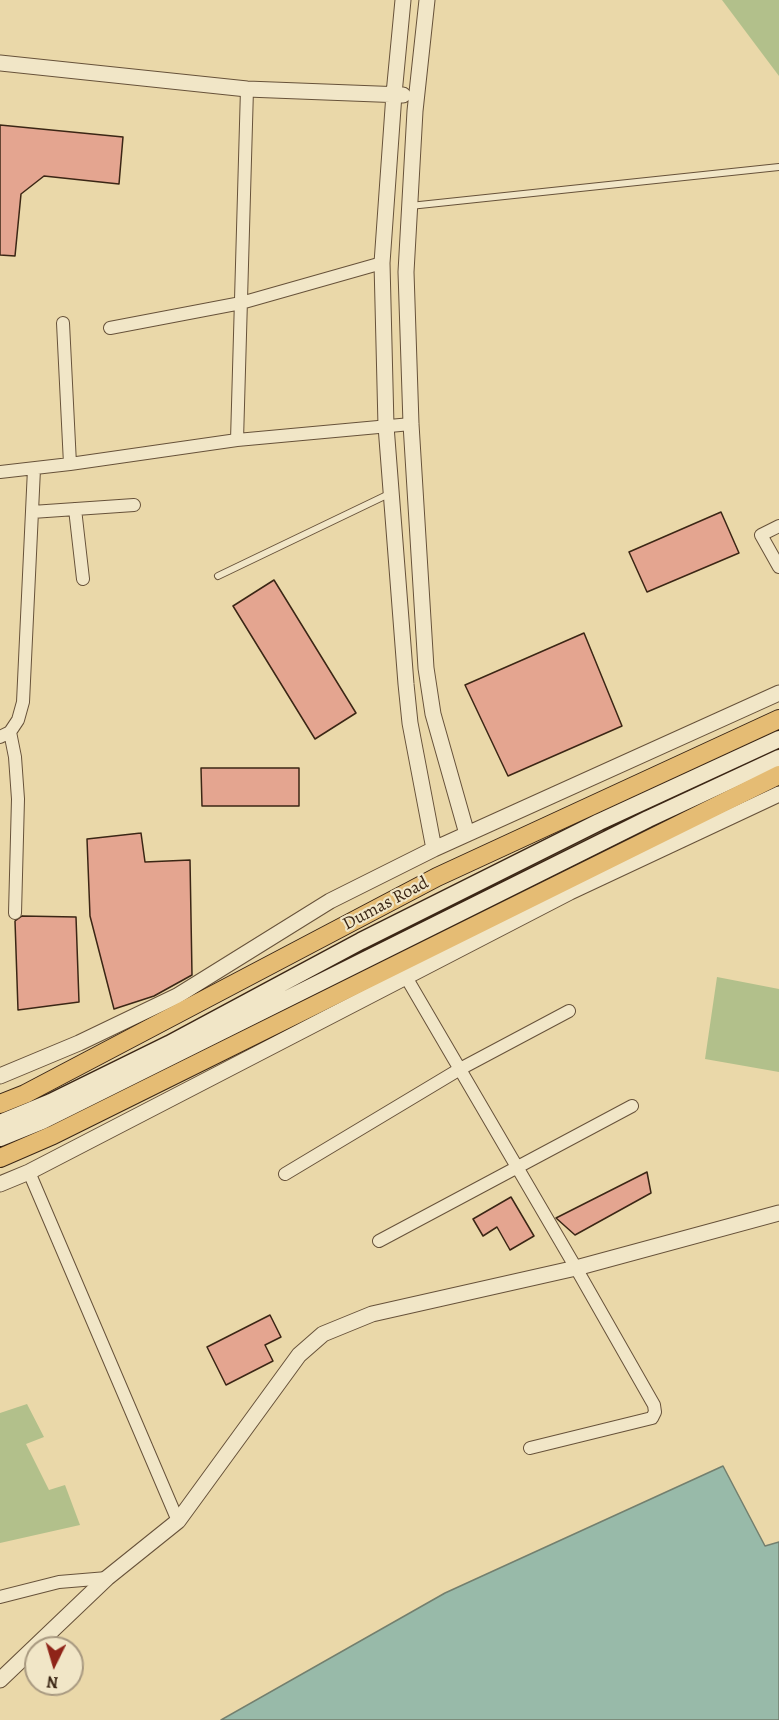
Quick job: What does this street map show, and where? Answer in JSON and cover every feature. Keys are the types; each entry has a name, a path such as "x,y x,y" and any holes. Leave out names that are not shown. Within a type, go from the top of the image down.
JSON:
{"main road":[{"name":"Dumas Road","path":"0,1104 25,1094 437,877 779,719"},
{"path":"0,1123 51,1102 169,1044 361,941 598,822 779,739"},
{"path":"0,1138 42,1121 648,819 779,758"},
{"path":"0,1158 53,1136 779,775"}],"street":[{"path":"403,0 382,263 386,426 410,723 434,849"},
{"path":"427,0 417,96 406,272 411,424 426,668 433,714 467,834"},
{"path":"0,63 247,89 417,96"},
{"path":"237,440 247,89"},
{"path":"110,328 241,303 382,263"},
{"path":"63,323 70,464"},
{"path":"0,471 34,469 237,440 411,424"},
{"path":"15,914 18,799 5,735 18,720 23,702 34,469"},
{"path":"32,512 134,506"},
{"path":"75,510 83,579"},
{"path":"779,526 761,535 779,567"},
{"path":"0,1076 79,1043 177,996 330,901 434,849 779,693"},
{"path":"0,1184 29,1173 570,892 779,794"},
{"path":"406,977 654,1405 655,1412 652,1418 530,1448"},
{"path":"285,1174 460,1069 569,1011"},
{"path":"379,1241 632,1106"},
{"path":"29,1173 178,1521"},
{"path":"0,1680 107,1578 178,1521 299,1355 323,1334 372,1314 576,1268 779,1213"},
{"path":"0,1597 59,1582 107,1578"}],"lane":[{"path":"410,206 779,167"},
{"path":"219,576 391,493"}],"green space":[{"path":"722,0 779,0 779,76"},
{"path":"717,977 779,989 779,1072 705,1059"},
{"path":"27,1404 44,1437 26,1444 49,1490 65,1485 80,1525 0,1543 0,1413"}],"shaded area":[{"path":"723,1466 765,1546 779,1542 779,1720 221,1720 445,1593"}],"building":[{"path":"0,125 123,137 119,184 44,176 21,194 15,256 0,255"},
{"path":"721,512 739,553 647,592 629,552"},
{"path":"274,580 356,713 315,739 233,606"},
{"path":"584,633 622,726 508,776 465,685"},
{"path":"201,768 299,768 299,806 202,806"},
{"path":"141,833 145,862 190,860 192,975 154,996 114,1009 90,916 87,839"},
{"path":"22,916 76,917 79,1002 18,1010 15,921"},
{"path":"647,1172 651,1193 575,1235 556,1218"},
{"path":"511,1197 534,1236 510,1250 497,1227 483,1236 473,1219"},
{"path":"270,1315 281,1337 265,1345 273,1361 226,1385 207,1347"}]}
